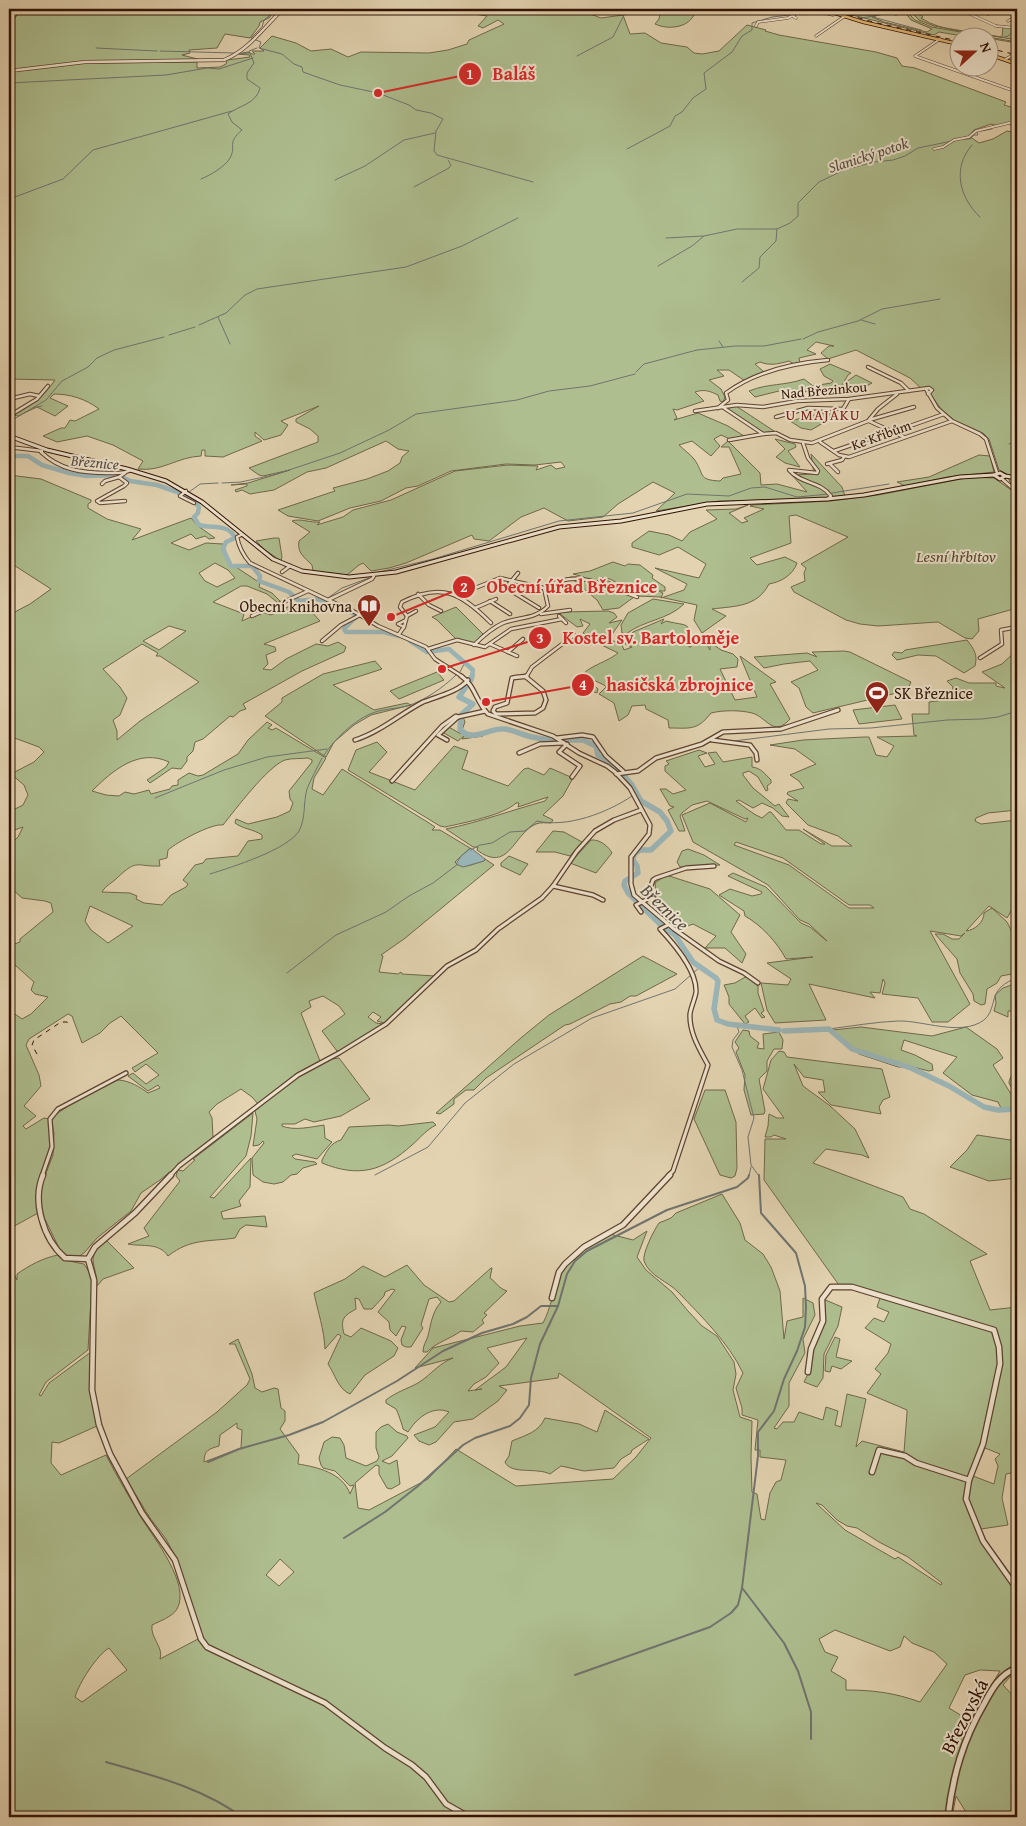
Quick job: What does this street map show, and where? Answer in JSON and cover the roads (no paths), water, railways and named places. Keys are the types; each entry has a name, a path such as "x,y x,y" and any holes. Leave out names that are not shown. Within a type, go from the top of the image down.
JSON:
{"main road":[{"path":"9,22 20,9"},
{"path":"9,71 85,62 217,61 232,56 255,40 268,22 283,9"},
{"path":"822,9 948,41"},
{"path":"998,57 1017,63"},
{"path":"9,436 45,449 160,479 188,492 266,555 290,566 334,576 374,576 416,567 555,527 621,521 711,503 827,499 864,495 960,477 996,474 1003,477 1017,478"},
{"name":"Březovská","path":"948,1817 953,1774 964,1739 1000,1676 1017,1668"}],"street":[{"path":"634,9 656,10"},
{"path":"756,26 758,22 795,16 794,12 801,9"},
{"path":"808,9 833,15"},
{"path":"882,9 896,14"},
{"path":"959,9 996,26 1015,27"},
{"path":"988,14 1005,9"},
{"path":"1011,9 1017,10"},
{"path":"816,36 845,16"},
{"path":"1008,21 1016,19"},
{"path":"940,39 915,57 1017,92"},
{"path":"1006,59 1014,54 1017,47"},
{"path":"934,150 944,147 953,141 968,138 976,130 1017,121"},
{"path":"991,128 996,131"},
{"path":"716,409 728,400 726,393 735,384 772,371 828,360"},
{"path":"868,367 901,383 910,391"},
{"path":"9,416 40,396 48,386"},
{"name":"Nad Březinkou","path":"695,411 737,405 763,408 813,399 849,399 926,390 937,408 944,414"},
{"path":"868,421 893,396 904,392"},
{"path":"9,399 30,394 40,396"},
{"path":"838,415 849,399"},
{"path":"723,408 763,434"},
{"path":"776,417 808,408 843,409"},
{"path":"729,440 776,433 803,443 820,441 868,421 914,408"},
{"path":"910,426 944,414 952,421 980,434 986,439 996,474"},
{"path":"868,421 904,437"},
{"name":"Ke Křibům","path":"820,441 844,457 952,421"},
{"path":"834,451 892,431"},
{"path":"803,443 804,451 818,471 817,473 803,473 794,469 789,470 790,473 826,489 832,496 827,499"},
{"path":"9,447 41,452 60,466 74,471 122,476"},
{"path":"41,452 45,449"},
{"path":"838,472 828,464 842,460 844,457"},
{"path":"102,484 131,470"},
{"path":"122,476 127,485 118,492 97,501 100,503 124,501"},
{"path":"1003,477 1017,492"},
{"path":"188,492 180,496 194,503"},
{"path":"241,534 237,537 238,543 248,561 348,608 357,616 400,634 429,651 436,660 468,680 486,712"},
{"path":"282,572 290,566"},
{"path":"518,573 508,586 509,590 539,608"},
{"path":"328,600 372,579 374,576"},
{"path":"458,595 494,579 503,578 544,588 562,578 582,577 637,597"},
{"path":"540,614 548,606 544,588"},
{"path":"252,616 275,605 286,603 308,590"},
{"path":"407,616 400,607 400,604 418,594 439,590 458,595 476,608 491,624"},
{"path":"418,594 429,605 441,611"},
{"path":"476,608 496,599"},
{"path":"490,602 510,614"},
{"path":"474,645 486,632 502,623 540,614 570,610"},
{"path":"400,634 404,628 407,616 416,611"},
{"path":"322,640 357,616"},
{"path":"559,616 566,623"},
{"path":"429,651 457,640 483,648 511,629 562,619"},
{"path":"404,628 398,624 406,620"},
{"path":"981,656 1002,644 1001,630 1017,627"},
{"path":"526,677 532,667 574,635"},
{"path":"508,652 523,639"},
{"path":"490,644 517,656"},
{"path":"517,676 526,677 546,696 546,702 542,709 533,713 495,715 493,711 495,707 508,702 512,679 517,676"},
{"path":"355,740 370,735 418,704 463,686 468,680"},
{"path":"392,781 442,726 456,716 486,712 530,726 557,738 579,753 620,773 636,772 656,758 712,740 725,732 783,728 838,710"},
{"path":"447,740 438,735 460,716"},
{"path":"557,738 582,735 593,737 620,773 649,823 650,829 646,838 631,854 633,892 641,904 665,926 719,961 747,974 758,983"},
{"path":"712,740 750,745 756,753 757,760"},
{"path":"520,753 528,747 545,742 566,744"},
{"path":"566,744 559,752 580,766 572,777"},
{"path":"88,1259 100,1242 135,1213 179,1166 298,1075 339,1053 386,1024 447,966 476,950 498,929 542,898 553,886 576,851 595,831 614,820 641,810"},
{"path":"641,912 636,906 647,899 649,888 656,878 686,868 714,866"},
{"path":"553,886 572,892 596,894 603,900"},
{"path":"552,1298 559,1272 566,1264 584,1246 623,1224 673,1171 708,1065 694,1039 690,1015 696,991 693,980 686,961 676,946 660,929 665,926"},
{"path":"88,1259 72,1260 59,1253 41,1217 36,1198 51,1153 53,1133 50,1119 58,1108 126,1073"},
{"path":"88,1259 94,1280 92,1390 99,1425 110,1454 142,1513 175,1560 201,1639 207,1647 325,1702 384,1748 412,1765 426,1777 446,1804 469,1817"},
{"path":"808,1372 812,1349 822,1321 822,1299 831,1287 852,1286 994,1330 1001,1360 996,1375 983,1444 968,1480 966,1499 984,1541 1017,1589"},
{"path":"872,1472 880,1450 905,1456 916,1463 968,1480"}],"water":[{"path":"471,848 485,859 484,861 463,867 456,864 461,856"}],"waterway":[{"path":"278,9 264,20 262,27 251,38 261,42 259,48 282,54 294,64 302,67 303,72 340,85 378,93 409,105 416,110 431,113 443,119 436,131 434,151 437,155 533,182"},
{"path":"444,9 448,12"},
{"path":"577,56 613,37 624,15 632,9"},
{"path":"896,13 907,12"},
{"path":"871,16 891,13"},
{"path":"627,149 670,126 675,116 682,112 693,98 706,89 704,73 732,52 742,36 752,30 752,23 772,17 798,14"},
{"path":"862,18 871,16"},
{"path":"871,16 921,30"},
{"path":"1001,38 1008,36 1015,30 1011,21 1017,18"},
{"path":"96,48 157,51"},
{"path":"252,58 249,51 257,48"},
{"path":"160,51 234,53"},
{"path":"238,54 249,53"},
{"path":"9,83 166,75 207,68 219,69 252,58"},
{"path":"201,179 228,161 232,154 234,138 242,130 232,122 228,114 251,101 258,93 260,88 247,79 247,73 254,63 252,58"},
{"path":"15,197 63,179 93,150 232,111"},
{"name":"Slanický potok","path":"1010,125 1017,123"},
{"name":"Slanický potok","path":"981,131 992,129"},
{"name":"Slanický potok","path":"964,139 970,139 974,135 978,135 977,132"},
{"path":"335,180 365,166 404,140 435,133"},
{"name":"Slanický potok","path":"777,229 790,223 798,216 798,203 819,182 844,170 874,162 893,160 905,156 918,148 952,141"},
{"path":"972,145 962,163 960,173 967,201 980,217"},
{"path":"414,187 449,168 451,165 448,160"},
{"path":"199,325 226,313 245,295 257,289 406,267 462,246 518,218"},
{"name":"Slanický potok","path":"658,266 692,246 704,236 737,229 777,229"},
{"path":"742,282 759,268 760,257 776,241 777,229"},
{"path":"666,238 703,236"},
{"path":"803,339 818,332 858,321 882,309 940,299"},
{"path":"218,317 230,344"},
{"path":"861,320 875,324"},
{"path":"169,335 195,327"},
{"path":"9,422 46,400 62,381 88,367 97,358 114,350 164,337"},
{"path":"636,372 644,364 697,350 735,346 764,346 801,339"},
{"path":"719,341 723,347"},
{"path":"222,483 241,482 277,474 340,453 389,430 416,414 517,400 549,391 590,386 635,374"},
{"path":"33,408 42,406"},
{"path":"1009,444 1017,441"},
{"name":"Březnice","path":"9,456 28,456 42,465 69,473 87,476 118,475 130,481 157,485 180,493"},
{"path":"185,495 200,484 218,483"},
{"path":"832,493 889,484"},
{"path":"375,573 433,559 559,521 633,513 687,494 729,496 751,488 765,487 797,497 829,494"},
{"name":"Březnice","path":"183,494 190,497 199,507 198,513 194,517 199,525 220,527 232,533 235,538 226,542 223,549 231,566 252,566 260,576 259,581 289,592 299,601 318,599 355,614 355,618 344,629 346,632 384,632 399,636"},
{"path":"328,598 342,588 369,578"},
{"name":"Březnice","path":"410,641 427,652 449,649 473,670 472,677"},
{"path":"460,672 465,662"},
{"path":"324,755 344,732 363,717 374,712 407,706 420,701 440,689 456,675"},
{"name":"Březnice","path":"471,680 472,676"},
{"name":"Březnice","path":"468,684 459,697 473,704 461,715 460,729 464,733 475,735 505,729 536,738 560,741"},
{"path":"716,739 734,741 829,729 871,728 947,720 982,719 998,717 1017,711"},
{"name":"Březnice","path":"564,740 583,740 596,746 598,755 614,764 632,785 641,801 660,812 667,821 671,831 651,850 640,850 634,854 633,860 637,866 638,873 625,881 624,885 628,893 662,926 675,935 693,962 716,978 718,981 714,1009 717,1020 728,1024 779,1030"},
{"path":"659,759 712,741"},
{"path":"155,798 224,770 267,757 327,749"},
{"path":"210,874 258,857 293,838 299,831 304,816 307,789 322,758"},
{"path":"471,850 480,845 492,843 510,832 525,831 537,821 549,823 586,818 611,808 632,796"},
{"path":"287,973 336,935 386,912 409,896 433,883 458,864"},
{"path":"375,1175 428,1147 465,1103 514,1064 592,1018 675,989 700,967"},
{"path":"829,1029 898,1021 953,1028 975,1025 984,1020 990,1012 1001,987 1017,977"},
{"path":"737,1026 739,1032 733,1040 732,1047 742,1070 754,1118 748,1137 751,1165 759,1176"},
{"name":"Březnice","path":"784,1031 829,1029 852,1049 911,1068 949,1086 984,1107 998,1110 1017,1109"},
{"path":"749,1176 751,1167"},
{"path":"558,1306 567,1274 575,1261 587,1251 667,1210 737,1187 749,1175"},
{"path":"575,1675 710,1627 731,1613 738,1605 742,1588 758,1456 758,1432 774,1411 784,1379 797,1351 805,1327 806,1307 805,1286 796,1253 761,1213 759,1175"},
{"path":"208,1462 239,1449 289,1435 323,1422 397,1381 443,1351 482,1333 513,1324 527,1317 541,1306 558,1306"},
{"path":"344,1538 385,1512 418,1486 463,1445 475,1438 510,1426 520,1418 529,1405 531,1378 540,1344 558,1306"},
{"path":"743,1589 784,1643 798,1671 811,1712 811,1739"},
{"path":"106,1762 194,1790 242,1817"}],"railway":[{"path":"829,9 873,22 948,39"},
{"path":"998,50 1017,55"},
{"path":"37,1054 32,1045 34,1040 61,1022 67,1022 70,1025"}],"place":[{"name":"Baláš","path":"378,93"},
{"name":"Obecní úřad Březnice","path":"391,617"},
{"name":"Obecní knihovna","path":"369,627"},
{"name":"Kostel sv. Bartoloměje","path":"442,669"},
{"name":"hasičská zbrojnice","path":"486,702"},
{"name":"SK Březnice","path":"877,714"}],"district":[{"name":"U MAJÁKU","path":"823,414"}],"park label":[{"name":"Lesní hřbitov","path":"956,556"}]}
